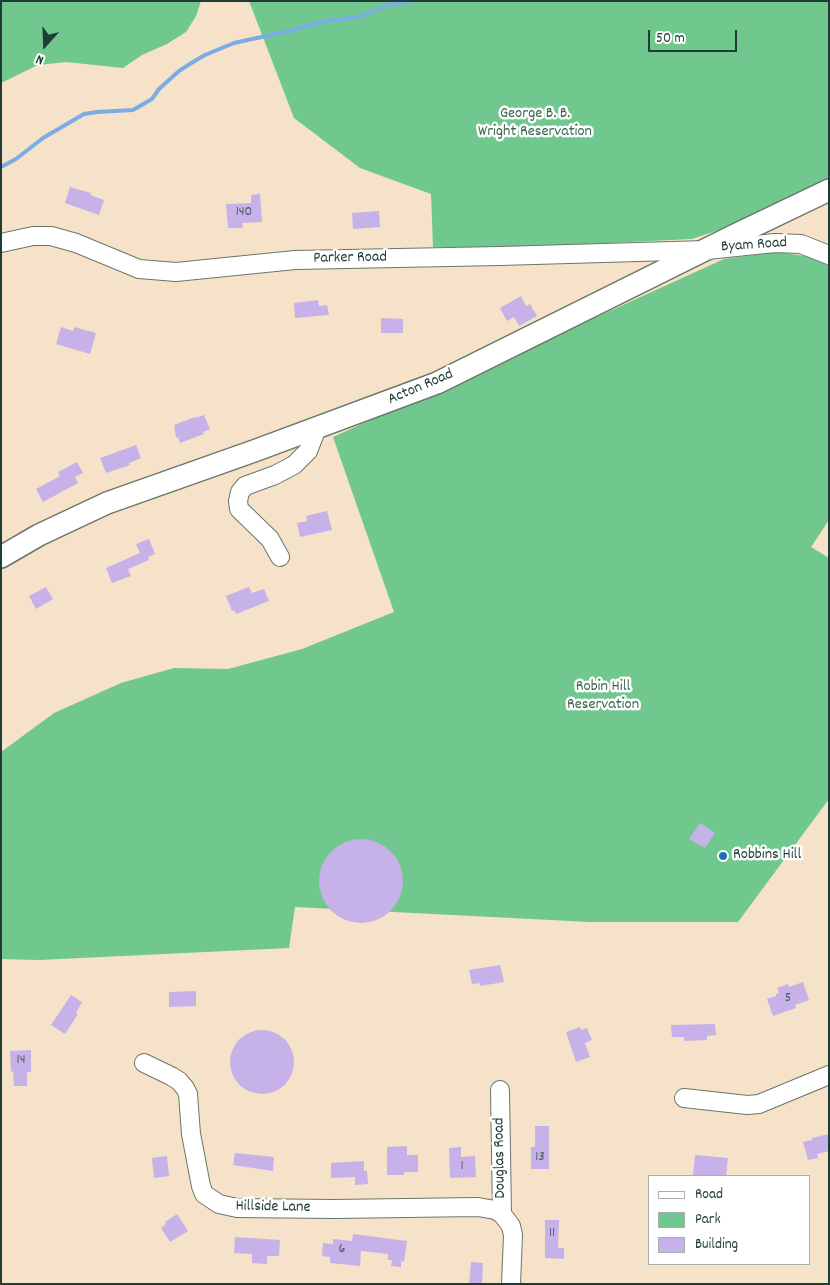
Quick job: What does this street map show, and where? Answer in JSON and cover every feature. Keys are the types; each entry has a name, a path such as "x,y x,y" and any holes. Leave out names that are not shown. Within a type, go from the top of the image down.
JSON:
{"main road":[{"name":"Acton Road","path":"1,557 39,535 107,503 437,383 829,190"}],"street":[{"name":"Parker Road","path":"1,243 33,236 52,236 76,243 139,269 176,272 295,260 706,250"},
{"name":"Byam Road","path":"706,250 753,244 788,243 812,247 829,255"},
{"path":"280,557 270,539 239,508 240,492 245,486 275,475 294,465 308,451 317,428"},
{"name":"Hillside Lane","path":"144,1063 171,1076 185,1088 188,1094 191,1134 201,1186 204,1194 219,1204 237,1208 334,1210 478,1207 496,1210 502,1214"},
{"path":"684,1098 748,1105 759,1104 829,1075"},
{"name":"Douglas Road","path":"500,1090 502,1214 511,1226 513,1234 511,1284"}],"green space":[{"path":"1,1 201,1 196,16 186,32 167,44 142,55 123,68 66,62 38,65 1,83"},
{"name":"George B. B. Wright Reservation","path":"249,1 829,1 829,178 719,230 692,239 506,248 433,247 431,194 360,168 294,118"},
{"name":"Robin Hill Reservation","path":"776,252 814,257 829,266 829,520 811,547 829,558 829,799 738,922 590,922 295,907 289,948 39,960 1,959 1,752 54,713 121,683 174,668 228,669 302,649 394,612 333,437 724,259"}],"building":[{"path":"70,187 91,193 90,195 104,200 99,215 65,203"},
{"path":"260,194 262,222 242,223 243,228 228,228 226,204 251,203 251,195"},
{"path":"379,211 380,227 353,229 352,213"},
{"path":"521,296 526,306 530,304 537,316 519,326 514,317 507,321 500,308"},
{"path":"318,300 319,306 327,305 329,315 295,318 294,303"},
{"path":"381,318 403,319 403,333 381,333"},
{"path":"61,327 73,331 74,327 96,333 90,354 56,344"},
{"path":"204,415 210,429 203,432 204,434 180,443 178,437 176,438 174,425"},
{"path":"136,445 141,458 129,463 130,465 106,473 100,458"},
{"path":"77,462 83,473 75,477 78,483 43,502 36,489 60,476 58,472"},
{"path":"327,511 332,530 300,537 297,523 307,521 306,516"},
{"path":"149,539 155,554 148,557 149,560 128,569 131,576 112,583 106,568 140,553 136,544"},
{"path":"46,587 53,599 36,609 29,596"},
{"path":"249,587 252,593 264,589 269,601 236,614 234,610 232,611 226,596"},
{"path":"700,823 715,833 705,848 689,839"},
{"path":"361,839 377,842 391,851 400,865 403,881 400,897 391,911 377,920 361,923 345,920 331,911 322,897 319,881 322,865 331,851 345,842"},
{"path":"500,965 504,982 480,986 479,983 472,984 469,970"},
{"path":"803,982 809,1000 795,1005 796,1008 773,1016 767,999 779,993 777,988 788,984 789,987"},
{"path":"196,991 196,1006 169,1007 169,992"},
{"path":"71,995 82,1002 76,1013 78,1014 65,1034 51,1025"},
{"path":"715,1024 716,1035 707,1036 707,1040 684,1041 684,1037 672,1037 671,1025"},
{"path":"580,1027 581,1030 587,1028 592,1040 585,1043 590,1057 576,1062 566,1032"},
{"path":"262,1030 280,1036 288,1044 294,1062 288,1080 280,1088 262,1094 244,1088 236,1080 230,1062 236,1044 244,1036"},
{"path":"31,1050 31,1072 27,1072 27,1086 14,1086 10,1051"},
{"path":"535,1126 549,1126 549,1169 531,1169 531,1147 535,1147"},
{"path":"829,1134 829,1151 817,1154 818,1158 808,1160 803,1142"},
{"path":"407,1146 407,1155 418,1155 418,1172 404,1172 404,1175 387,1175 387,1147"},
{"path":"461,1147 461,1157 475,1156 476,1177 450,1178 449,1148"},
{"path":"235,1153 274,1157 273,1171 233,1165"},
{"path":"695,1155 728,1158 726,1175 693,1175"},
{"path":"167,1156 169,1176 154,1178 152,1158"},
{"path":"364,1161 364,1171 367,1171 368,1184 355,1185 355,1177 331,1178 331,1163"},
{"path":"177,1214 188,1231 170,1242 161,1228 166,1224 165,1222"},
{"path":"545,1220 559,1220 558,1248 564,1248 564,1259 545,1258"},
{"path":"353,1234 407,1241 404,1262 401,1261 401,1267 391,1266 392,1260 388,1260 388,1254 361,1251 360,1266 330,1263 330,1257 322,1256 323,1243 333,1244 333,1239 352,1241"},
{"path":"235,1237 280,1240 279,1256 267,1256 267,1264 252,1263 252,1254 234,1253"},
{"path":"471,1262 483,1263 482,1284 469,1284"}],"waterway":[{"path":"1,167 16,159 43,138 84,114 133,110 152,99 159,89 179,71 205,55 234,43 321,22 362,16 388,5 411,1"}],"place":[{"name":"Robbins Hill","path":"723,856"}]}
